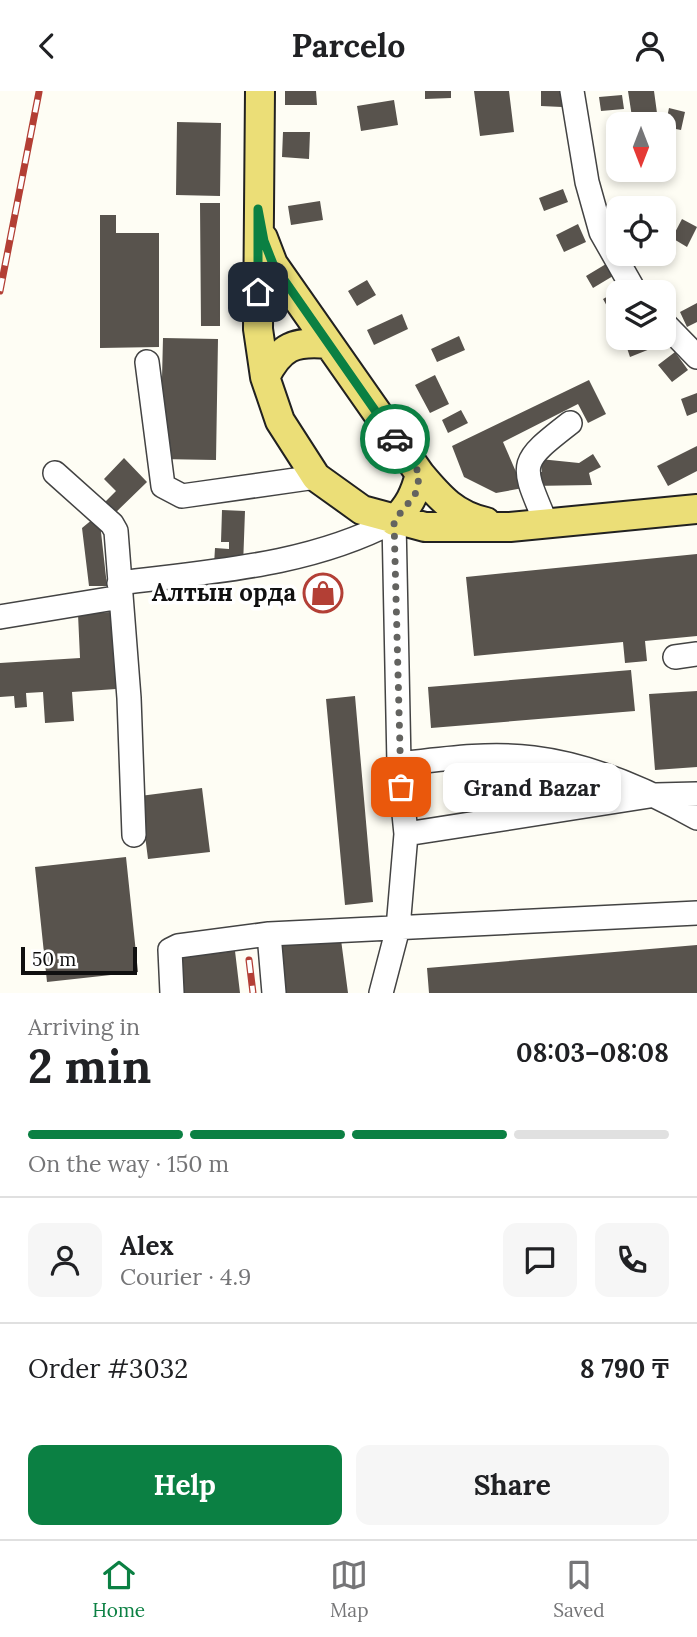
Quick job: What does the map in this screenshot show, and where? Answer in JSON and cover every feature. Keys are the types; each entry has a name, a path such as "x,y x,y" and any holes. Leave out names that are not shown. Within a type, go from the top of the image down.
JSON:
{"main road":[{"path":"260,91 258,330 265,376 280,421 316,477 362,510 394,521 425,527 510,527 697,509"},
{"path":"258,209 264,241 273,264 420,474 447,505 469,518 510,527"},
{"path":"265,376 276,357 289,347 311,343 328,344"},
{"path":"394,521 415,495 420,474"}],"street":[{"path":"572,91 587,182 601,232 628,280"},
{"path":"676,335 697,356"},
{"path":"147,362 163,486 182,496 316,477"},
{"path":"546,523 531,487 529,459 534,450 570,423"},
{"path":"55,473 112,524 116,531 129,698 134,835"},
{"path":"0,617 120,590 284,562 364,537 394,521 399,764 406,834 398,928 381,993"},
{"path":"399,764 450,758 532,757 591,770 656,795 697,818"},
{"path":"406,834 656,795 697,795"},
{"path":"172,993 170,950 178,946 269,934 697,913"},
{"path":"269,934 274,993"}],"building":[{"path":"285,91 316,91 317,105 285,105"},
{"path":"425,91 451,91 451,98 425,99"},
{"path":"474,91 509,91 514,132 480,136"},
{"path":"541,91 563,91 562,107 541,106"},
{"path":"628,91 654,91 657,112 631,112"},
{"path":"622,95 624,109 601,111 599,97"},
{"path":"394,100 398,125 361,131 357,106"},
{"path":"669,108 685,112 681,130 676,129 676,112 668,112"},
{"path":"177,122 221,123 220,196 176,195"},
{"path":"283,132 310,132 309,159 282,157"},
{"path":"563,189 568,202 544,211 539,198"},
{"path":"320,201 323,220 291,225 288,206"},
{"path":"200,203 220,203 220,326 201,326"},
{"path":"100,215 116,215 116,233 159,233 159,347 100,348"},
{"path":"682,219 697,227 687,247 676,240 676,230"},
{"path":"578,224 586,242 564,252 556,235"},
{"path":"606,264 613,276 593,288 586,276"},
{"path":"367,280 376,295 357,306 348,291"},
{"path":"697,303 697,322 687,327 680,312"},
{"path":"402,314 408,329 374,345 367,330"},
{"path":"459,336 465,350 437,362 431,349"},
{"path":"163,338 218,339 216,460 160,459"},
{"path":"628,350 648,350 630,357"},
{"path":"675,352 688,370 672,382 658,365"},
{"path":"435,375 449,404 430,413 415,385"},
{"path":"589,380 606,414 588,423 578,404 503,442 523,488 496,493 464,477 452,446"},
{"path":"697,393 697,412 687,416 681,399"},
{"path":"461,410 468,423 448,433 442,420"},
{"path":"697,446 697,471 668,486 657,466"},
{"path":"593,454 601,467 589,473 592,485 532,486 531,470 542,472 540,459 579,463"},
{"path":"124,458 147,482 111,517 101,506 116,491 104,479"},
{"path":"222,510 245,511 243,566 214,565 215,548 229,549 229,542 221,542"},
{"path":"99,514 107,586 89,586 82,528"},
{"path":"697,554 697,636 645,641 647,661 625,663 623,642 474,656 466,577"},
{"path":"111,612 116,689 72,692 74,721 45,723 43,692 26,693 27,707 15,708 14,696 0,697 0,663 80,658 78,614"},
{"path":"631,670 635,711 431,728 428,687"},
{"path":"697,691 697,767 655,770 649,694"},
{"path":"355,696 373,902 345,905 326,699"},
{"path":"202,788 210,852 148,859 140,796"},
{"path":"126,857 138,972 47,982 35,867"},
{"path":"340,932 348,993 286,993 279,940"},
{"path":"697,945 697,993 429,993 427,968"},
{"path":"235,951 240,993 176,993 172,959"}],"railway":[{"path":"0,291 39,92"},
{"path":"249,960 253,993"}],"way so far":[{"path":"395,439 420,474 415,495 394,521 401,787"}],"place":[{"name":"Алтын орда","path":"323,593"},
{"name":"Grand Bazar","path":"401,787"}],"route":[{"path":"258,292 258,209 264,241 273,264 395,439"}]}
